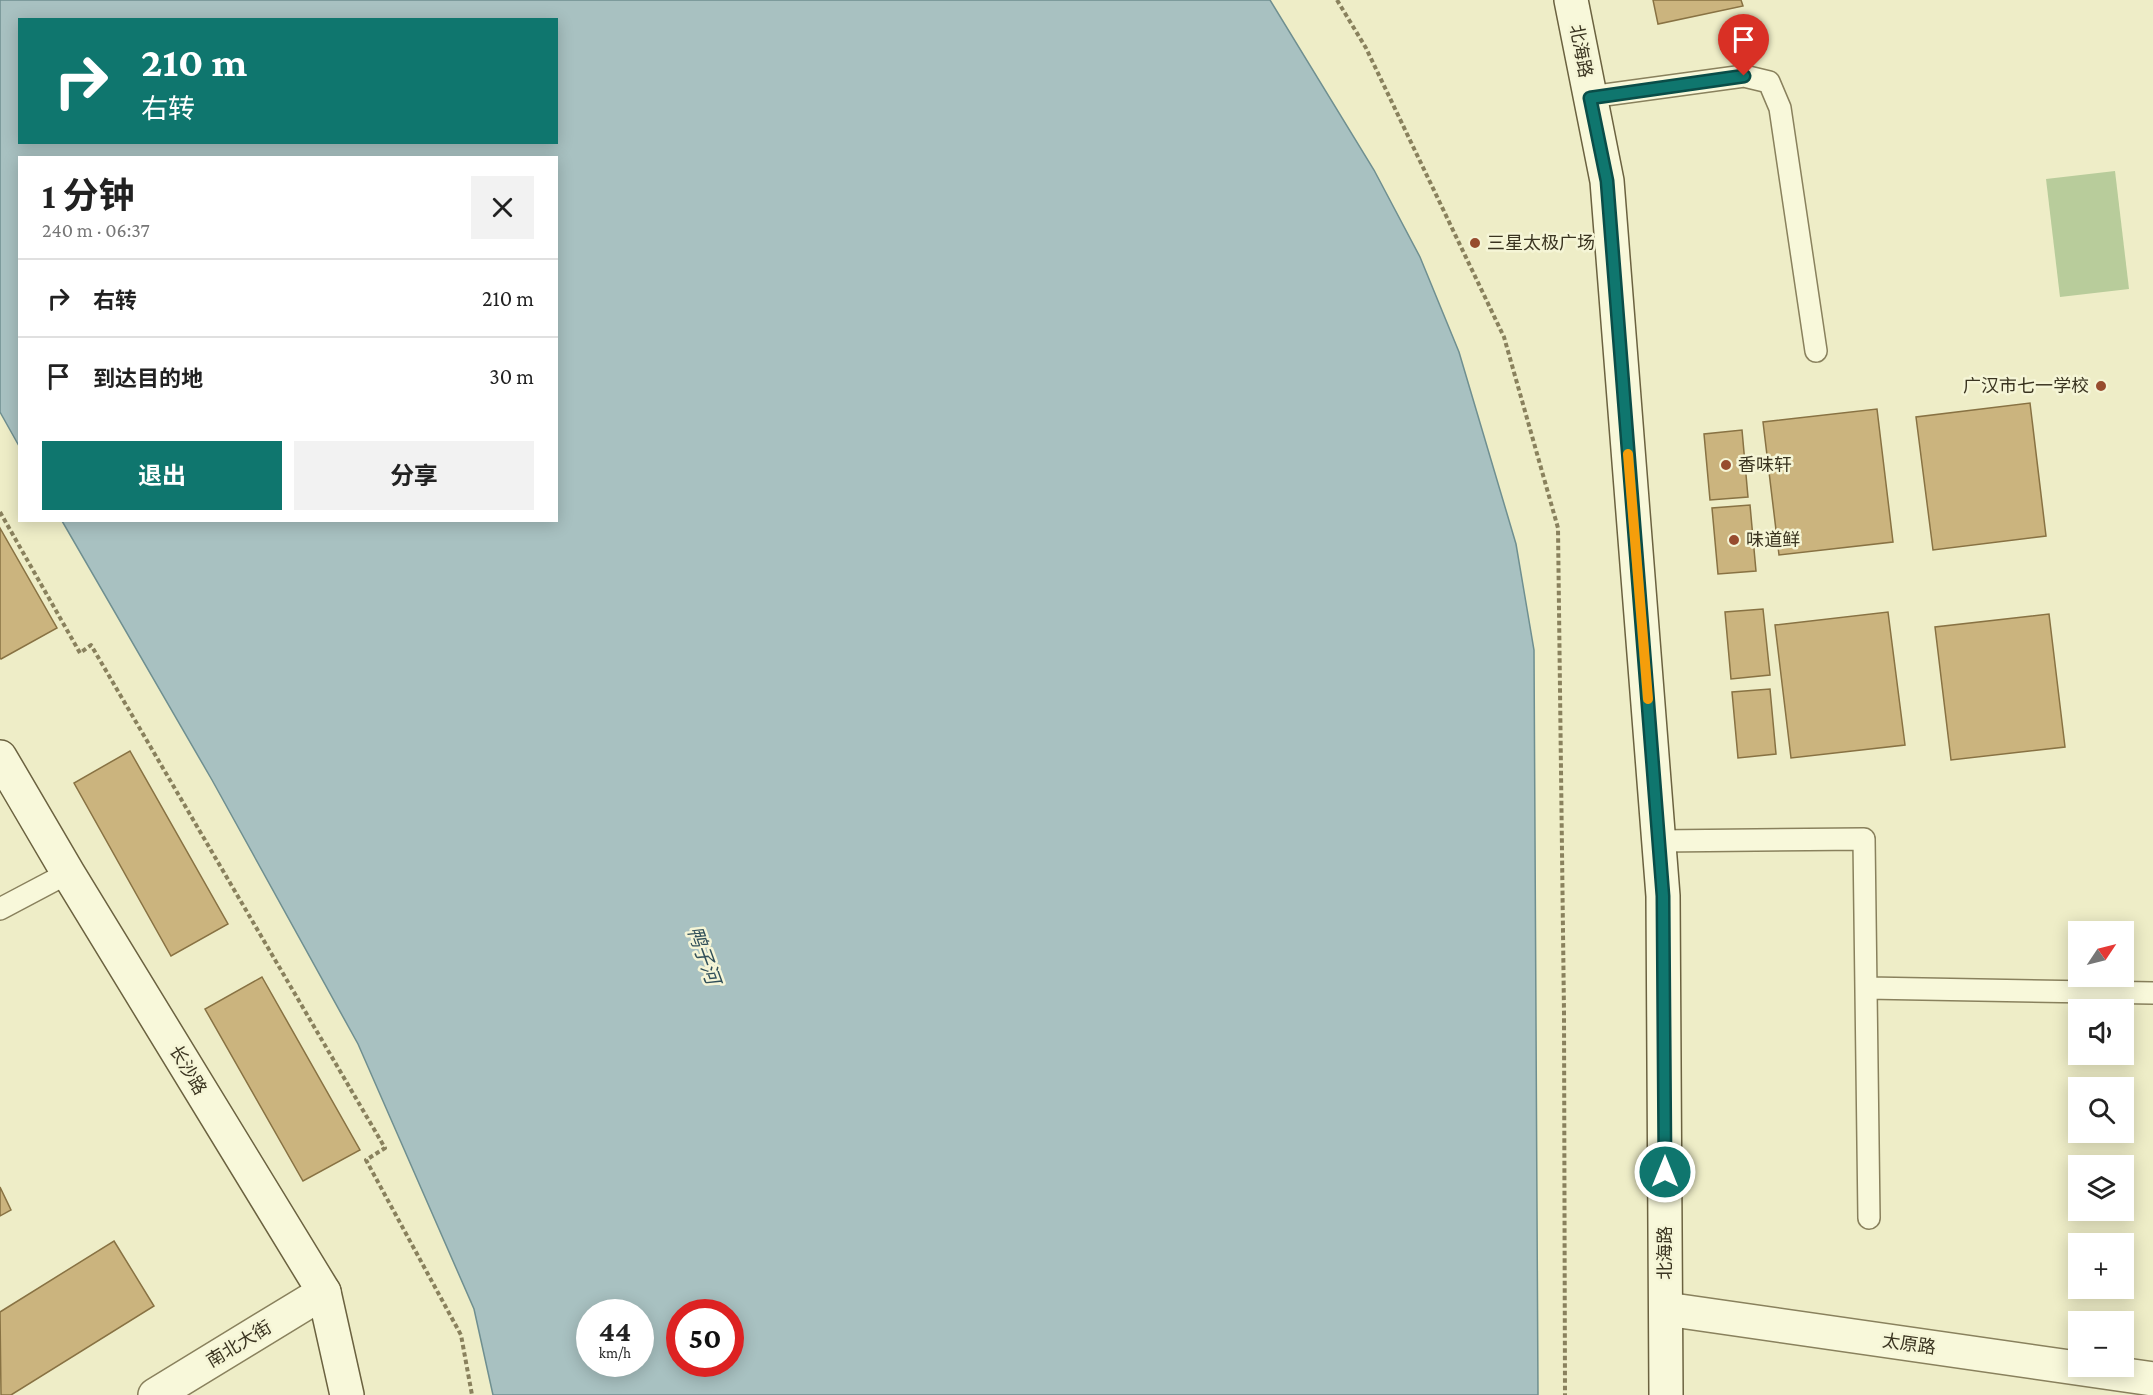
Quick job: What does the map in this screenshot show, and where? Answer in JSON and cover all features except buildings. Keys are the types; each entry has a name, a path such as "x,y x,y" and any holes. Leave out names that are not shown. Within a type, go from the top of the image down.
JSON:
{"main road":[{"name":"北海路","path":"1571,0 1607,181 1663,896 1666,1395"},
{"name":"长沙路","path":"0,757 68,873 324,1292 347,1395"},
{"name":"南北大街","path":"155,1395 324,1292"},
{"name":"太原路","path":"1666,1309 2153,1379"}],"lane":[{"path":"1590,98 1744,76 1769,81 1780,108 1816,351"},
{"path":"1659,841 1864,839 1869,1218"},
{"path":"0,909 68,873"},
{"path":"1867,988 2153,993"}],"path":[{"path":"1337,0 1366,48 1503,337 1558,528 1564,1012 1565,1395"},
{"path":"0,512 80,653 91,645 385,1148 366,1160 461,1335 472,1395"}],"green space":[{"path":"2115,171 2129,289 2060,297 2046,179"}],"water":[{"name":"鸭子河","path":"0,0 1270,0 1374,170 1420,257 1459,352 1516,544 1534,650 1538,1395 493,1395 474,1309 358,1044 212,780 63,522 558,522 558,156 18,156 18,444 0,412"}],"slow traffic":[{"path":"1628,454 1648,699"}],"place":[{"name":"三星太极广场","path":"1475,243"},
{"name":"广汉市七一学校","path":"2101,386"},
{"name":"香味轩","path":"1726,465"},
{"name":"味道鲜","path":"1734,540"}],"route":[{"path":"1665,1172 1663,896 1607,181 1590,98 1744,76"}]}
